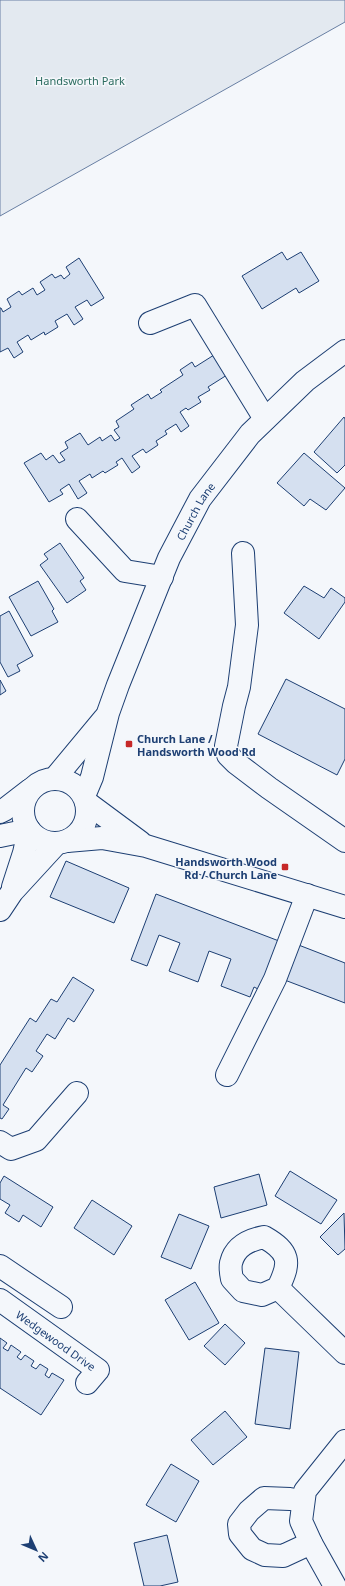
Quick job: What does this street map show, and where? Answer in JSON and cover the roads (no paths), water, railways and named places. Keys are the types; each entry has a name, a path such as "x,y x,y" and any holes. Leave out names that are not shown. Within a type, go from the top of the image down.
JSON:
{"main road":[{"path":"150,323 195,305 266,419"},
{"name":"Church Lane","path":"85,799 108,713 169,558 200,499 250,434 305,381 345,351"},
{"path":"77,519 125,571 162,577"},
{"path":"243,553 247,625 240,687 234,706 226,746 228,755 236,763 269,788 345,842"},
{"name":"Church Lane","path":"55,778 108,713"},
{"path":"0,812 44,780 55,778 72,783 79,788 85,799 87,819 77,834 62,842 12,892 0,910"},
{"path":"30,790 25,798 23,808 24,818 29,830 42,841 62,842 102,838 146,846 345,907"},
{"path":"85,799 146,846"},
{"path":"0,836 29,830"},
{"path":"12,892 24,853 29,830"},
{"path":"227,1075 275,979 307,895"},
{"path":"0,1142 11,1150 36,1140 77,1093"},
{"path":"0,1266 61,1307"},
{"path":"278,1288 345,1353"},
{"name":"Wedgewood Drive","path":"0,1300 98,1370 87,1383"},
{"path":"335,1586 310,1543 301,1521 304,1491 345,1441"},
{"path":"303,1501 264,1498 249,1511 239,1524 240,1534 252,1549 265,1555 283,1556 310,1543"}],"place":[{"name":"Church Lane / Handsworth Wood Rd","path":"129,744"},
{"name":"Handsworth Wood Rd / Church Lane","path":"285,867"}],"park label":[{"name":"Handsworth Park","path":"80,80"}]}
